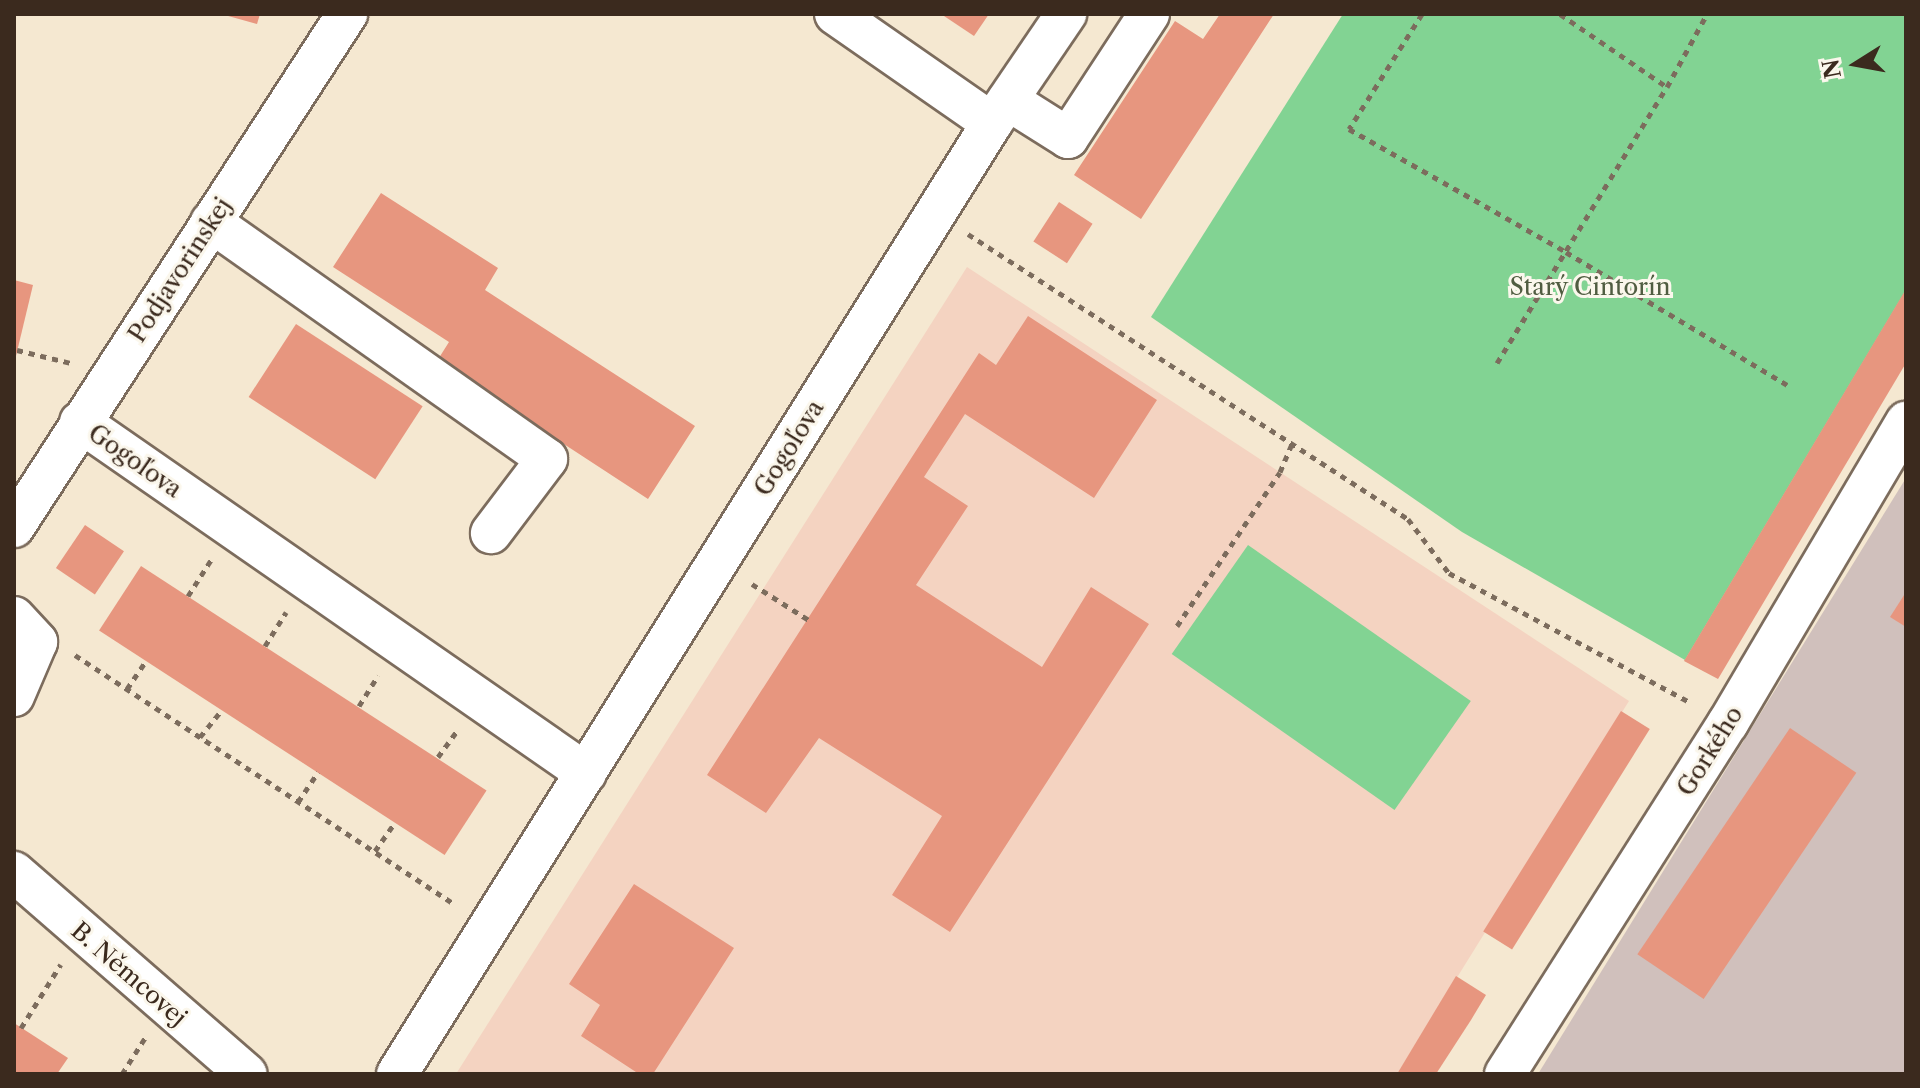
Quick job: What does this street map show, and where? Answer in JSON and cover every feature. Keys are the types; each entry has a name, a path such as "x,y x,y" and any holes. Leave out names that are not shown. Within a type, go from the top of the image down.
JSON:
{"street":[{"name":"Podjavorinskej","path":"14,527 347,14"},
{"path":"835,14 1000,112 1068,138 1149,14"},
{"name":"Gogoľova","path":"397,1074 1000,112 1066,14"},
{"path":"211,222 547,459 491,533"},
{"name":"Gogoľova","path":"80,422 586,773"},
{"name":"Gorkého","path":"1508,1073 1728,723 1906,422"},
{"path":"14,617 37,642 14,696"},
{"name":"B. Němcovej","path":"14,872 246,1074"}],"path":[{"path":"1422,14 1349,129 1566,252 1787,385"},
{"path":"1560,14 1667,87"},
{"path":"1497,363 1667,87 1707,14"},
{"path":"964,232 1408,519 1449,573 1698,706"},
{"path":"17,350 83,366"},
{"path":"1177,626 1280,472 1292,444"},
{"path":"188,596 217,550"},
{"path":"748,582 809,620"},
{"path":"265,646 292,602"},
{"path":"69,651 460,907"},
{"path":"127,689 146,661"},
{"path":"359,706 384,666"},
{"path":"200,737 222,710"},
{"path":"438,757 464,721"},
{"path":"298,802 318,772"},
{"path":"375,851 395,822"},
{"path":"21,1028 66,957"},
{"path":"122,1074 150,1029"}],"shaded area":[{"path":"967,267 1629,701 1397,1074 456,1074"},
{"path":"1906,478 1906,1074 1538,1074"}],"green space":[{"name":"Starý Cintorín","path":"1343,14 1906,14 1906,290 1685,660 1462,532 1151,317"},
{"path":"1248,545 1471,701 1395,810 1172,654"}],"building":[{"path":"221,14 260,14 257,24"},
{"path":"941,14 989,14 974,36"},
{"path":"1220,14 1274,14 1141,219 1074,175 1175,21 1203,39"},
{"path":"381,193 498,268 485,290 695,426 648,499 437,361 449,342 333,267"},
{"path":"1059,202 1093,224 1067,263 1033,241"},
{"path":"14,280 33,285 15,360 14,360"},
{"path":"1906,289 1906,363 1718,679 1684,661"},
{"path":"1028,316 1157,400 1094,498 965,414 924,477 968,506 916,585 1042,667 1091,587 1149,624 950,932 892,895 942,816 819,738 766,813 707,775 979,353 996,365"},
{"path":"296,324 423,406 375,479 249,397"},
{"path":"85,525 124,551 95,594 56,568"},
{"path":"141,566 487,790 445,855 99,631"},
{"path":"1906,592 1906,627 1890,617"},
{"path":"1621,711 1650,729 1512,950 1483,931"},
{"path":"1790,728 1856,773 1704,999 1637,954"},
{"path":"634,884 734,948 653,1074 639,1074 581,1036 600,1005 569,984"},
{"path":"1456,976 1486,995 1471,1020 1436,1074 1397,1074"},
{"path":"14,1023 68,1058 57,1074 14,1074"}]}
